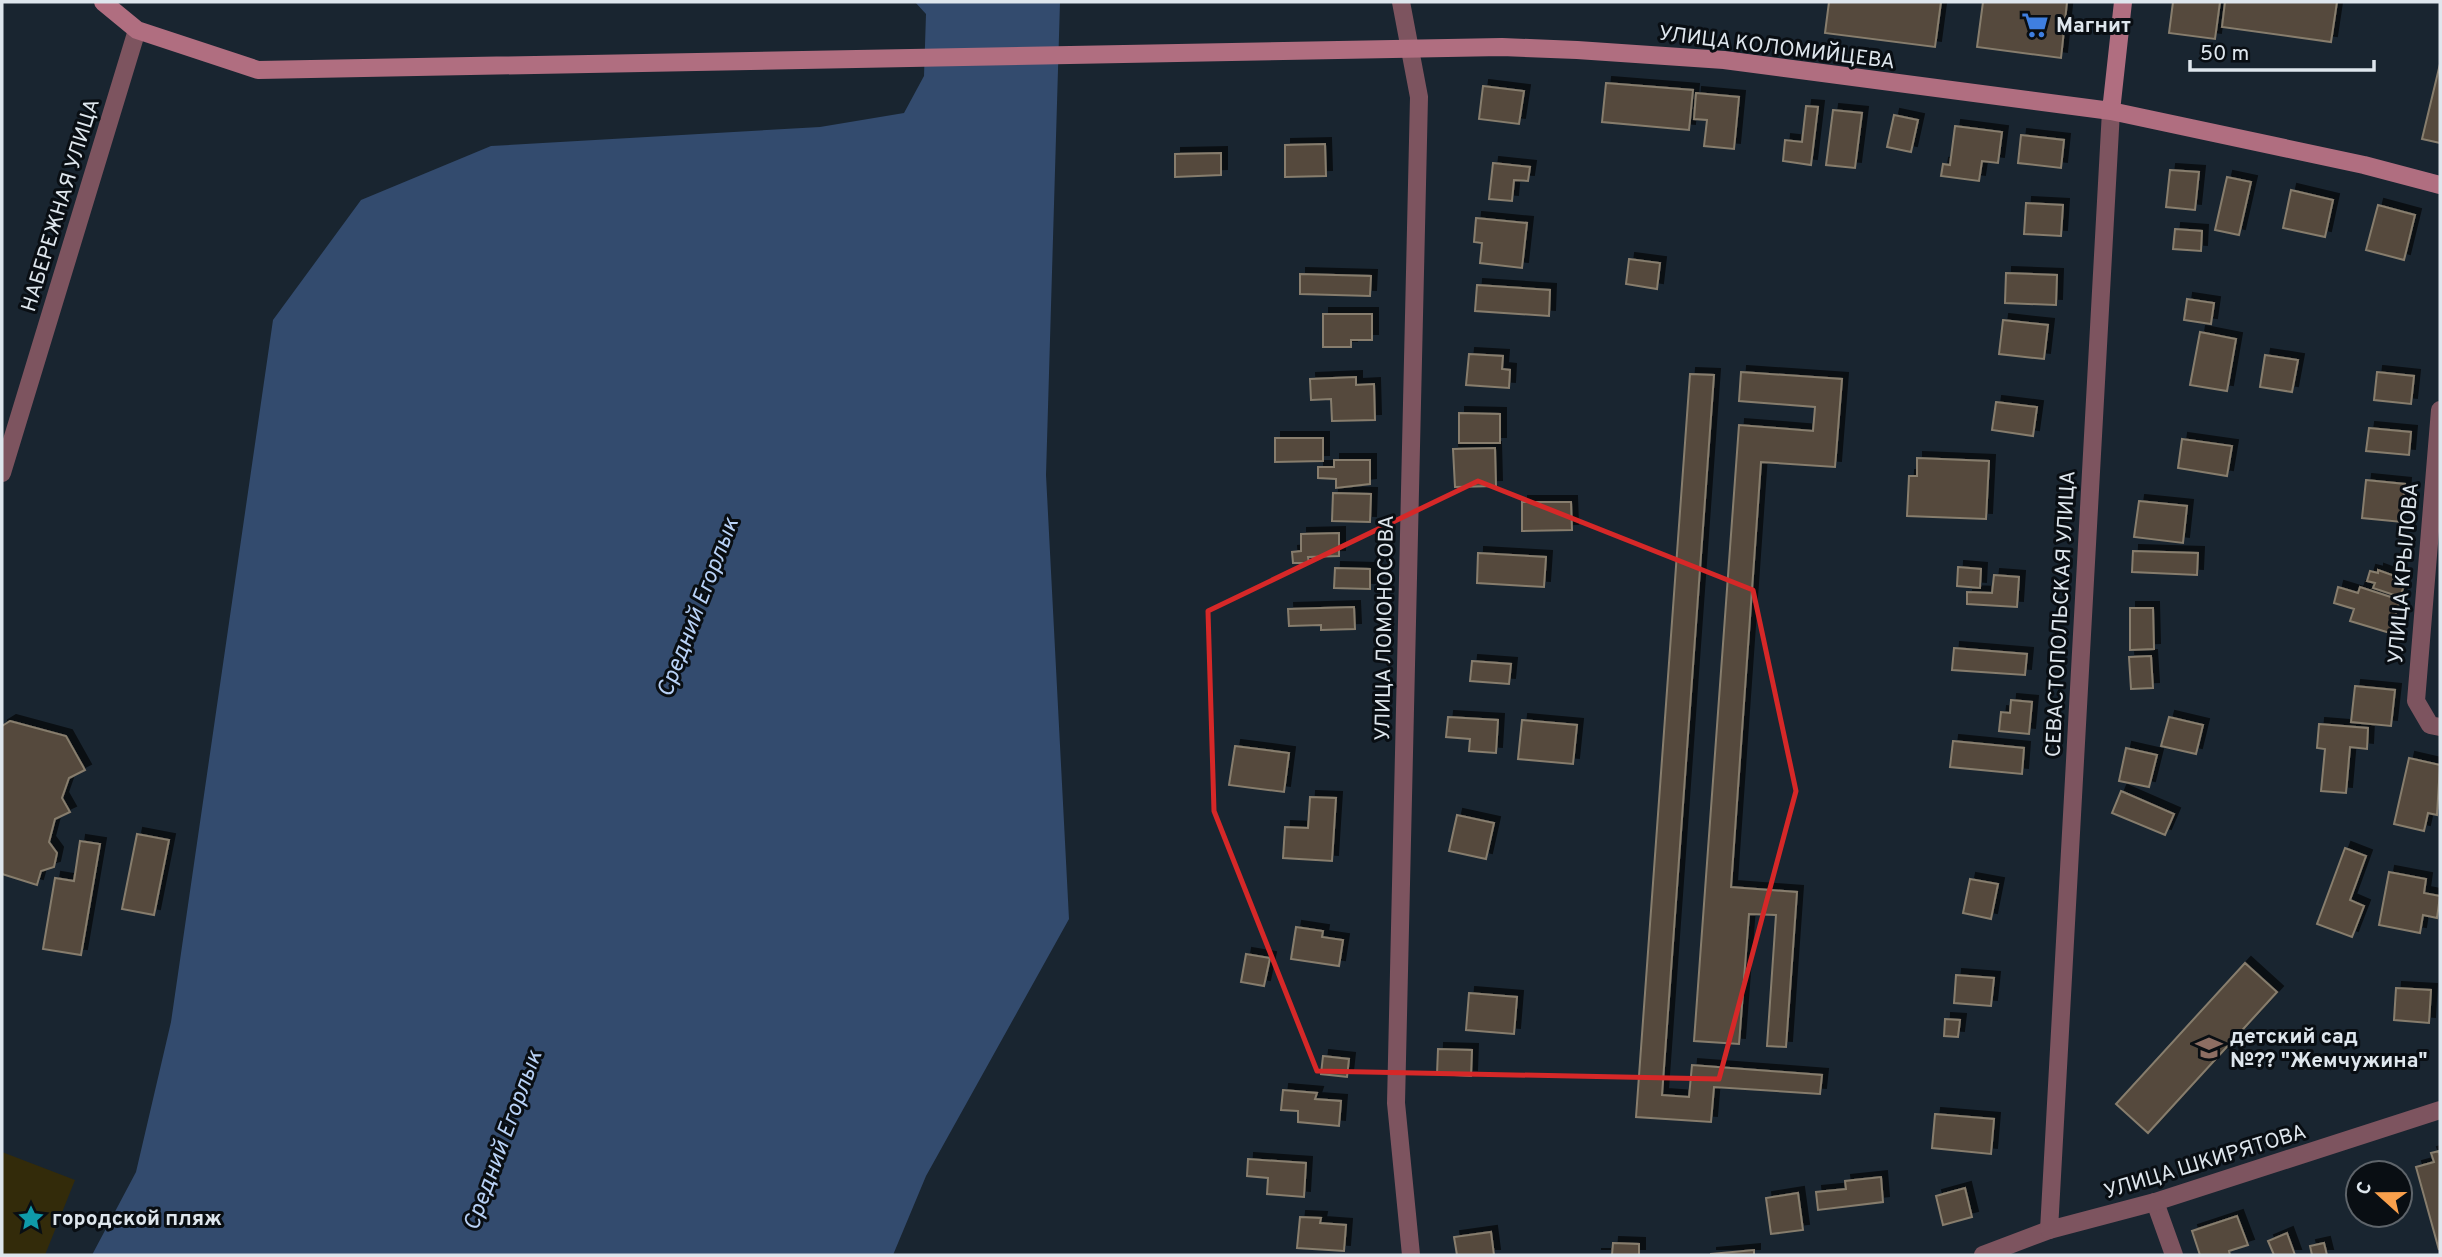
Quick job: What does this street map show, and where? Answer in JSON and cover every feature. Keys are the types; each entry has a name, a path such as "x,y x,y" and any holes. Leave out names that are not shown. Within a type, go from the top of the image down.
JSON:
{"main road":[{"path":"103,2 137,30"},
{"name":"СЕВАСТОПОЛЬСКАЯ УЛИЦА","path":"2111,111 2123,2"},
{"name":"УЛИЦА КОЛОМИЙЦЕВА","path":"137,30 258,70 1502,47 1724,60 2111,111 2364,165 2440,185"}],"street":[{"name":"УЛИЦА ЛОМОНОСОВА","path":"1401,2 1419,97 1396,1103 1411,1255"},
{"name":"НАБЕРЕЖНАЯ УЛИЦА","path":"2,473 137,30"},
{"name":"СЕВАСТОПОЛЬСКАЯ УЛИЦА","path":"2049,1230 2111,111"},
{"name":"УЛИЦА КРЫЛОВА","path":"2440,410 2416,701 2430,725 2440,727"},
{"name":"УЛИЦА ШКИРЯТОВА","path":"1983,1255 2049,1230 2155,1202 2440,1111"},
{"path":"2155,1202 2174,1255"}],"highlighted area":[{"path":"1478,481 1753,590 1796,791 1719,1079 1317,1071 1214,811 1208,611"}],"sand":[{"name":"городской пляж","path":"2,1152 75,1180 45,1255 2,1255"}],"water":[{"name":"Средний Егорлык","path":"915,2 1060,2 1046,475 1069,919 926,1176 893,1255 92,1255 136,1172 171,1022 273,320 361,200 491,146 820,127 904,113 924,76 926,14"}],"building":[{"path":"1829,2 1941,2 1935,47 1825,33"},
{"path":"1983,2 2067,2 2061,58 1977,47"},
{"path":"2173,2 2220,2 2215,39 2169,33"},
{"path":"2225,2 2337,2 2331,42 2222,27"},
{"path":"2440,64 2440,143 2422,139"},
{"path":"1606,83 1693,90 1689,130 1602,122"},
{"path":"1483,86 1524,91 1519,124 1479,119"},
{"path":"1696,93 1739,97 1734,149 1704,146 1707,120 1694,119"},
{"path":"1806,106 1818,107 1811,165 1783,161 1785,140 1802,142"},
{"path":"1833,110 1862,113 1855,168 1826,165"},
{"path":"1894,115 1918,120 1911,152 1887,147"},
{"path":"1955,126 2002,132 1998,163 1982,161 1979,181 1941,176 1943,164 1950,165"},
{"path":"2021,135 2064,140 2061,168 2018,163"},
{"path":"1325,144 1326,176 1285,177 1285,145"},
{"path":"1221,153 1221,175 1175,177 1175,154"},
{"path":"1493,163 1530,167 1528,181 1514,180 1512,201 1489,199"},
{"path":"2170,170 2199,172 2195,210 2166,207"},
{"path":"2227,177 2251,182 2239,235 2215,230"},
{"path":"2291,190 2333,200 2325,237 2283,228"},
{"path":"2026,203 2063,205 2061,236 2024,234"},
{"path":"2378,205 2415,215 2404,260 2366,250"},
{"path":"1476,218 1527,223 1522,268 1480,263 1482,243 1474,242"},
{"path":"2175,229 2202,231 2201,251 2173,249"},
{"path":"1629,259 1660,263 1657,289 1626,284"},
{"path":"2006,273 2057,275 2056,305 2005,303"},
{"path":"1300,274 1371,276 1370,296 1300,294"},
{"path":"1477,285 1550,290 1549,316 1475,311"},
{"path":"2187,299 2214,303 2211,324 2184,320"},
{"path":"1323,314 1372,314 1372,340 1351,340 1351,347 1323,347"},
{"path":"2003,320 2048,325 2044,359 1999,354"},
{"path":"2200,332 2236,339 2227,391 2190,385"},
{"path":"1469,354 1503,356 1502,369 1510,370 1509,388 1466,385"},
{"path":"2265,355 2298,360 2292,392 2260,387"},
{"path":"1741,372 1842,379 1835,467 1761,462 1731,887 1797,892 1786,1047 1767,1046 1776,915 1749,914 1739,1044 1694,1041 1739,425 1813,431 1815,407 1739,401"},
{"path":"2377,372 2414,376 2411,404 2374,400"},
{"path":"1690,374 1714,375 1662,1095 1689,1097 1692,1065 1822,1075 1820,1094 1714,1087 1711,1122 1636,1117"},
{"path":"1356,377 1356,385 1374,384 1375,420 1332,421 1331,399 1311,400 1310,379"},
{"path":"1996,402 2037,407 2033,436 1992,430"},
{"path":"1459,413 1500,414 1500,443 1459,443"},
{"path":"2369,428 2411,432 2409,455 2366,451"},
{"path":"1275,438 1323,438 1323,461 1275,462"},
{"path":"2182,439 2232,446 2227,476 2178,468"},
{"path":"1495,448 1496,486 1455,487 1453,449"},
{"path":"1917,458 1989,461 1986,519 1907,516 1909,476 1917,476"},
{"path":"1334,460 1370,460 1370,484 1336,488 1336,479 1318,478 1318,467 1334,467"},
{"path":"2366,480 2405,484 2402,522 2362,518"},
{"path":"1333,493 1371,494 1370,522 1332,521"},
{"path":"2139,501 2187,506 2183,543 2134,537"},
{"path":"1522,502 1571,502 1572,530 1522,531"},
{"path":"1339,533 1339,556 1308,557 1309,563 1293,563 1292,552 1301,551 1301,534"},
{"path":"2133,551 2198,553 2197,575 2132,572"},
{"path":"1478,553 1546,557 1544,587 1477,583"},
{"path":"1958,567 1981,569 1980,588 1957,586"},
{"path":"1335,568 1370,569 1370,589 1334,588"},
{"path":"2378,570 2406,580 2400,597 2373,588 2375,583 2367,581 2370,571 2378,573"},
{"path":"1994,575 2019,577 2017,607 1967,604 1967,592 1992,593"},
{"path":"2338,587 2358,593 2360,587 2400,600 2390,633 2350,621 2354,609 2334,603"},
{"path":"1354,607 1355,629 1321,630 1321,625 1289,626 1288,609"},
{"path":"2130,608 2153,608 2154,649 2130,650"},
{"path":"1954,648 2027,654 2025,675 1952,670"},
{"path":"2151,656 2153,688 2131,689 2129,657"},
{"path":"1472,661 1511,664 1509,684 1470,681"},
{"path":"2355,686 2395,690 2391,726 2351,722"},
{"path":"2011,700 2032,702 2029,734 1999,731 2001,712 2010,713"},
{"path":"1448,717 1498,720 1496,753 1469,751 1470,739 1446,737"},
{"path":"2169,717 2203,725 2196,754 2161,746"},
{"path":"1522,720 1577,725 1573,764 1518,759"},
{"path":"10,721 66,736 85,770 69,778 62,798 70,812 55,819 49,842 57,853 54,867 41,871 37,885 2,874 2,726"},
{"path":"2319,724 2368,728 2367,749 2350,747 2346,793 2321,791 2325,749 2317,748"},
{"path":"1953,741 2024,748 2022,774 1950,767"},
{"path":"1235,746 1289,753 1284,792 1229,785"},
{"path":"2126,748 2157,755 2149,787 2119,781"},
{"path":"2409,758 2440,765 2437,815 2428,813 2424,831 2394,824"},
{"path":"2121,791 2174,814 2165,835 2112,813"},
{"path":"1310,797 1336,798 1332,861 1283,858 1285,827 1308,828"},
{"path":"1457,815 1494,823 1486,859 1449,851"},
{"path":"137,834 169,840 154,915 122,909"},
{"path":"80,841 100,844 81,955 43,949 55,878 74,881"},
{"path":"2345,848 2366,856 2350,900 2364,906 2352,937 2317,924"},
{"path":"2389,872 2426,879 2424,893 2440,896 2437,918 2423,915 2420,933 2379,925"},
{"path":"1970,879 1998,884 1991,919 1963,913"},
{"path":"1296,927 1323,931 1322,937 1343,940 1339,966 1291,959"},
{"path":"1246,954 1270,958 1264,986 1241,982"},
{"path":"2245,963 2277,992 2148,1133 2116,1104"},
{"path":"1956,975 1994,978 1991,1006 1954,1003"},
{"path":"2396,988 2431,990 2429,1023 2394,1020"},
{"path":"1469,993 1517,997 1514,1034 1466,1030"},
{"path":"1945,1019 1960,1020 1958,1037 1944,1036"},
{"path":"1438,1049 1472,1050 1471,1076 1437,1074"},
{"path":"1323,1056 1349,1059 1347,1077 1321,1074"},
{"path":"1283,1090 1317,1093 1315,1099 1341,1101 1339,1126 1298,1122 1298,1111 1281,1110"},
{"path":"1935,1114 1994,1119 1991,1154 1932,1148"},
{"path":"2439,1151 2439,1250 2416,1167 2434,1162 2431,1153"},
{"path":"1248,1159 1306,1163 1304,1197 1267,1194 1268,1178 1247,1176"},
{"path":"1881,1177 1883,1202 1818,1210 1816,1192 1846,1189 1845,1181"},
{"path":"1965,1188 1972,1217 1943,1225 1936,1196"},
{"path":"1798,1193 1803,1230 1771,1234 1766,1198"},
{"path":"2237,1216 2248,1245 2229,1251 2230,1255 2200,1255 2192,1231"},
{"path":"1300,1217 1321,1218 1320,1223 1346,1225 1344,1251 1297,1248"},
{"path":"1491,1232 1494,1255 1457,1255 1454,1237"},
{"path":"2287,1233 2295,1255 2274,1255 2268,1241"},
{"path":"1613,1243 1639,1244 1639,1255 1612,1255"},
{"path":"2324,1243 2327,1255 2312,1255 2310,1246"},
{"path":"1754,1250 1754,1255 1711,1255 1711,1254"}],"place":[{"name":"Магнит","path":"2035,25"},
{"name":"детский сад №?? \"Жемчужина\"","path":"2209,1048"},
{"name":"городской пляж","path":"31,1218"}]}
